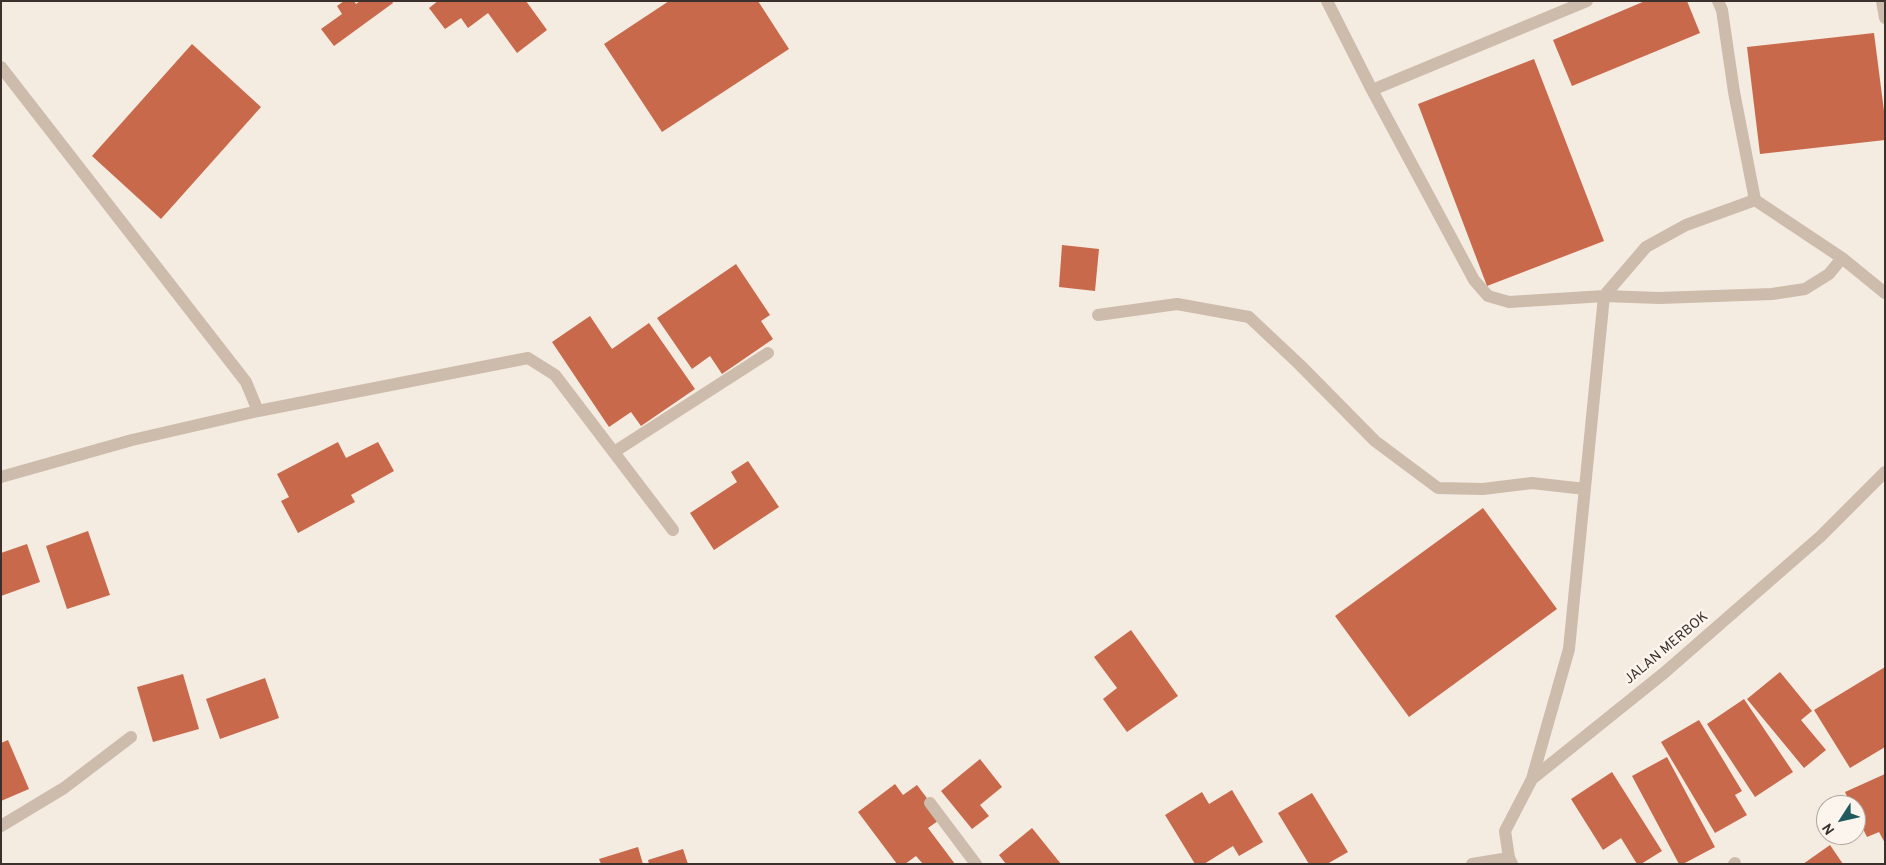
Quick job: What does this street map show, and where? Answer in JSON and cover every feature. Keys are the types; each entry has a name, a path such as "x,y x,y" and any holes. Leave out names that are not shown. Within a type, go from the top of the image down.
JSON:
{"street":[{"path":"1327,1 1372,90 1474,280 1488,296 1509,302 1604,296 1659,298 1772,294 1805,289 1829,274 1842,258"},
{"path":"1372,90 1587,1"},
{"path":"1718,1 1722,10 1734,92 1755,200 1842,258 1885,293"},
{"path":"1882,1 1885,18"},
{"path":"1,67 246,382 258,411"},
{"path":"1532,779 1569,649 1604,296 1646,247 1686,225 1755,200"},
{"path":"1098,315 1178,304 1248,317 1300,365 1375,441 1438,488 1483,489 1532,482 1586,489"},
{"path":"614,452 768,354"},
{"path":"1,477 132,440 258,411 528,358 555,375 674,530"},
{"name":"JALAN MERBOK","path":"1510,861 1504,831 1532,779 1664,673 1821,536 1885,472"},
{"path":"1,826 64,788 131,737"},
{"path":"930,803 976,864"},
{"path":"1472,864 1510,861"}],"building":[{"path":"344,1 354,1 356,4 360,1 392,1 393,3 334,46 321,29 342,14 337,6"},
{"path":"438,1 526,1 547,30 517,53 488,13 468,28 461,18 445,29 429,8"},
{"path":"669,1 758,1 789,49 662,132 604,44"},
{"path":"1645,1 1687,1 1700,33 1572,86 1553,40"},
{"path":"1874,33 1885,119 1885,140 1760,154 1747,47"},
{"path":"192,44 261,107 161,219 92,156"},
{"path":"1534,59 1604,241 1487,286 1418,104"},
{"path":"1062,245 1099,249 1095,291 1059,287"},
{"path":"736,264 770,315 761,321 773,339 722,374 710,356 692,369 657,318"},
{"path":"590,316 612,349 649,323 695,389 641,426 631,412 609,427 552,342"},
{"path":"338,442 346,458 378,442 394,471 351,495 355,502 298,533 281,501 289,497 277,474"},
{"path":"748,461 779,507 714,550 690,513 737,482 731,472"},
{"path":"1483,508 1557,609 1409,717 1335,616"},
{"path":"88,531 110,595 67,609 46,546"},
{"path":"27,544 40,582 1,596 1,553"},
{"path":"1131,630 1178,696 1127,732 1103,699 1117,688 1094,657"},
{"path":"1885,667 1885,747 1850,768 1814,710"},
{"path":"1780,672 1812,711 1801,720 1826,750 1804,768 1747,699"},
{"path":"183,674 199,729 153,742 137,687"},
{"path":"265,678 279,718 220,739 206,699"},
{"path":"1744,699 1793,772 1755,797 1707,724"},
{"path":"1699,720 1742,791 1735,795 1747,815 1715,833 1661,742"},
{"path":"8,740 29,789 1,801 1,743"},
{"path":"1667,757 1715,847 1683,864 1679,864 1632,776"},
{"path":"980,759 1002,787 980,805 989,816 972,829 941,791"},
{"path":"1612,772 1662,851 1641,864 1637,864 1621,838 1603,850 1571,799"},
{"path":"1885,774 1885,843 1879,832 1867,837 1866,835 1866,795 1846,795 1845,792"},
{"path":"895,784 903,795 917,785 942,818 928,828 955,864 923,864 916,856 905,864 897,864 858,812"},
{"path":"1232,790 1263,842 1239,856 1233,846 1204,864 1195,864 1165,815 1202,792 1209,804"},
{"path":"1312,793 1348,852 1327,864 1309,864 1278,813"},
{"path":"1032,828 1061,864 1006,864 999,855"},
{"path":"1830,845 1843,864 1803,864"},
{"path":"638,847 643,864 601,864 599,859"},
{"path":"683,849 688,864 649,864 648,860"}]}
